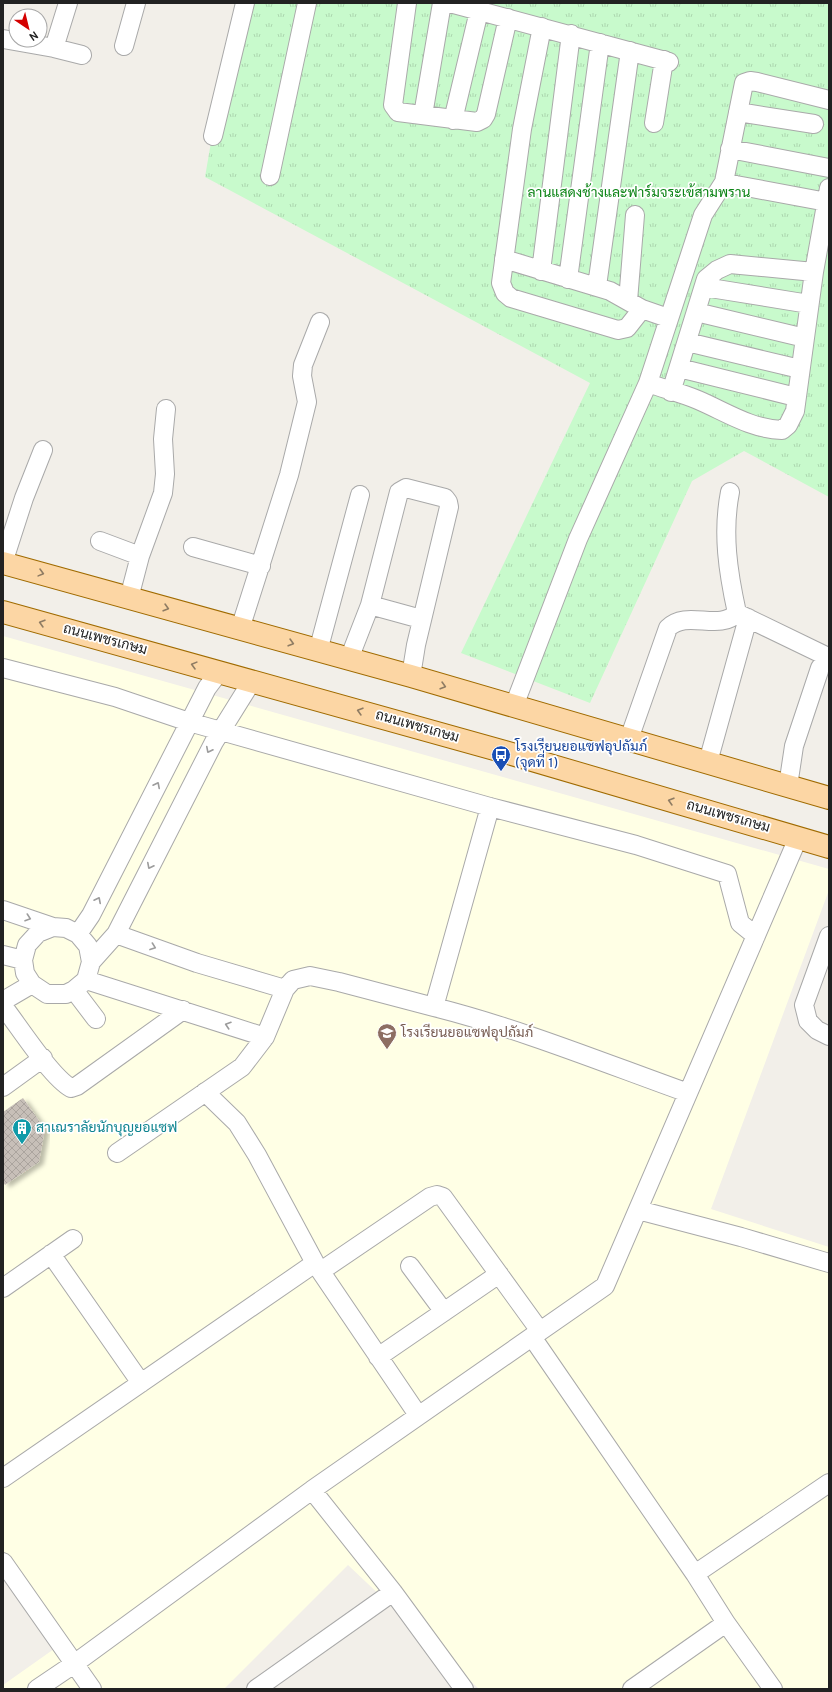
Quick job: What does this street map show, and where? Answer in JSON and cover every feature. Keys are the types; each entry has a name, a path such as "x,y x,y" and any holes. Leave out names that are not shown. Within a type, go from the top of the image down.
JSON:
{"main road":[{"path":"3,563 411,676 829,798"},
{"name":"ถนนเพชรเกษม","path":"3,612 505,752 829,847"}],"street":[{"path":"54,48 68,3"},
{"path":"124,46 136,3"},
{"path":"213,136 244,3"},
{"path":"270,176 307,3"},
{"path":"407,3 393,105 398,112 477,122 483,119 486,114 508,18"},
{"path":"423,115 442,3"},
{"path":"450,3 571,34 667,61 654,123"},
{"path":"453,120 479,10"},
{"path":"542,27 522,129 501,283 505,293 512,298 618,330 627,328 635,305 635,215"},
{"path":"541,270 571,34"},
{"path":"3,39 54,48 82,55"},
{"path":"568,279 600,43"},
{"path":"597,286 630,51"},
{"path":"514,706 578,539 648,383 668,318 703,215 724,182 744,83 750,81 829,100"},
{"path":"738,112 814,124"},
{"path":"730,149 829,168"},
{"path":"648,383 694,399 745,422 772,430 782,430 788,425 795,411 809,304 828,195 736,186 724,182"},
{"path":"504,259 568,279 597,286 635,305 668,318"},
{"path":"671,392 706,279 717,270 730,264 814,272"},
{"path":"704,287 809,304"},
{"path":"696,312 805,338"},
{"path":"240,629 289,475 307,402 302,376 303,365 320,322"},
{"path":"687,342 800,369"},
{"path":"679,368 796,397"},
{"path":"130,598 140,556 163,493 165,474 162,439 166,409"},
{"path":"3,563 24,498 43,450"},
{"path":"349,659 370,605 399,492 406,488 445,498 449,507 421,620 411,676"},
{"path":"708,762 743,616 728,572 726,550 727,506 730,492"},
{"path":"318,650 360,495"},
{"path":"100,541 140,556"},
{"path":"193,547 261,566"},
{"path":"370,605 421,620"},
{"path":"629,739 668,628 674,622 683,620 727,621 743,616 829,656 820,668 794,746 788,786"},
{"path":"3,668 115,697 189,722 222,730 490,807 636,845 727,874 740,923 756,936"},
{"path":"78,934 91,915 207,688 219,672"},
{"path":"53,927 38,933 27,945 23,960 25,973 32,984 47,994 66,994 80,985 91,962 116,934 210,749 252,681"},
{"path":"434,1007 490,807"},
{"path":"37,1689 74,1664 312,1490 605,1286 798,838"},
{"path":"3,910 53,927 66,928 78,934 88,946 91,962"},
{"path":"116,934 196,963 285,989"},
{"path":"829,936 804,1005 808,1021 817,1030 829,1036"},
{"path":"3,955 23,960"},
{"path":"117,1153 242,1067 265,1037 285,989 293,980 310,976 339,982 469,1016 688,1093"},
{"path":"3,1001 32,984"},
{"path":"80,985 183,1010 265,1037"},
{"path":"80,985 96,1019"},
{"path":"3,1006 42,1058 65,1084 71,1088 76,1086 183,1010"},
{"path":"3,1087 42,1058"},
{"path":"205,1092 237,1123 257,1156 318,1267 378,1358 418,1415"},
{"path":"3,1478 140,1383 430,1196 437,1195 443,1197 499,1274 536,1334 726,1623 773,1689"},
{"path":"638,1210 741,1237 829,1263"},
{"path":"3,1288 73,1239"},
{"path":"51,1254 140,1383"},
{"path":"410,1266 444,1312"},
{"path":"378,1358 499,1274"},
{"path":"695,1574 829,1483"},
{"path":"312,1490 393,1592 464,1689"},
{"path":"3,1562 92,1689"},
{"path":"256,1689 393,1592"},
{"path":"632,1689 726,1623"}],"shaded area":[{"name":"โรงเรียนยอแซฟอุปถัมภ์","path":"3,636 829,869 829,890 711,1209 829,1247 829,1689 479,1689 348,1565 224,1689 3,1689 3,1685 54,1649 3,1576"}],"green space":[{"name":"ลานแสดงช้างและฟาร์มจระเข้สามพราน","path":"235,3 829,3 829,497 744,451 692,481 590,703 461,653 590,383 205,177"}],"building":[{"name":"สาเณราลัยนักบุญยอแซฟ","path":"23,1098 45,1129 39,1162 5,1185 3,1182 3,1112"}],"place":[{"name":"โรงเรียนยอแซฟอุปถัมภ์ (จุดที่ 1)","path":"501,772"},
{"name":"โรงเรียนยอแซฟอุปถัมภ์","path":"387,1050"},
{"name":"สาเณราลัยนักบุญยอแซฟ","path":"22,1145"}]}
